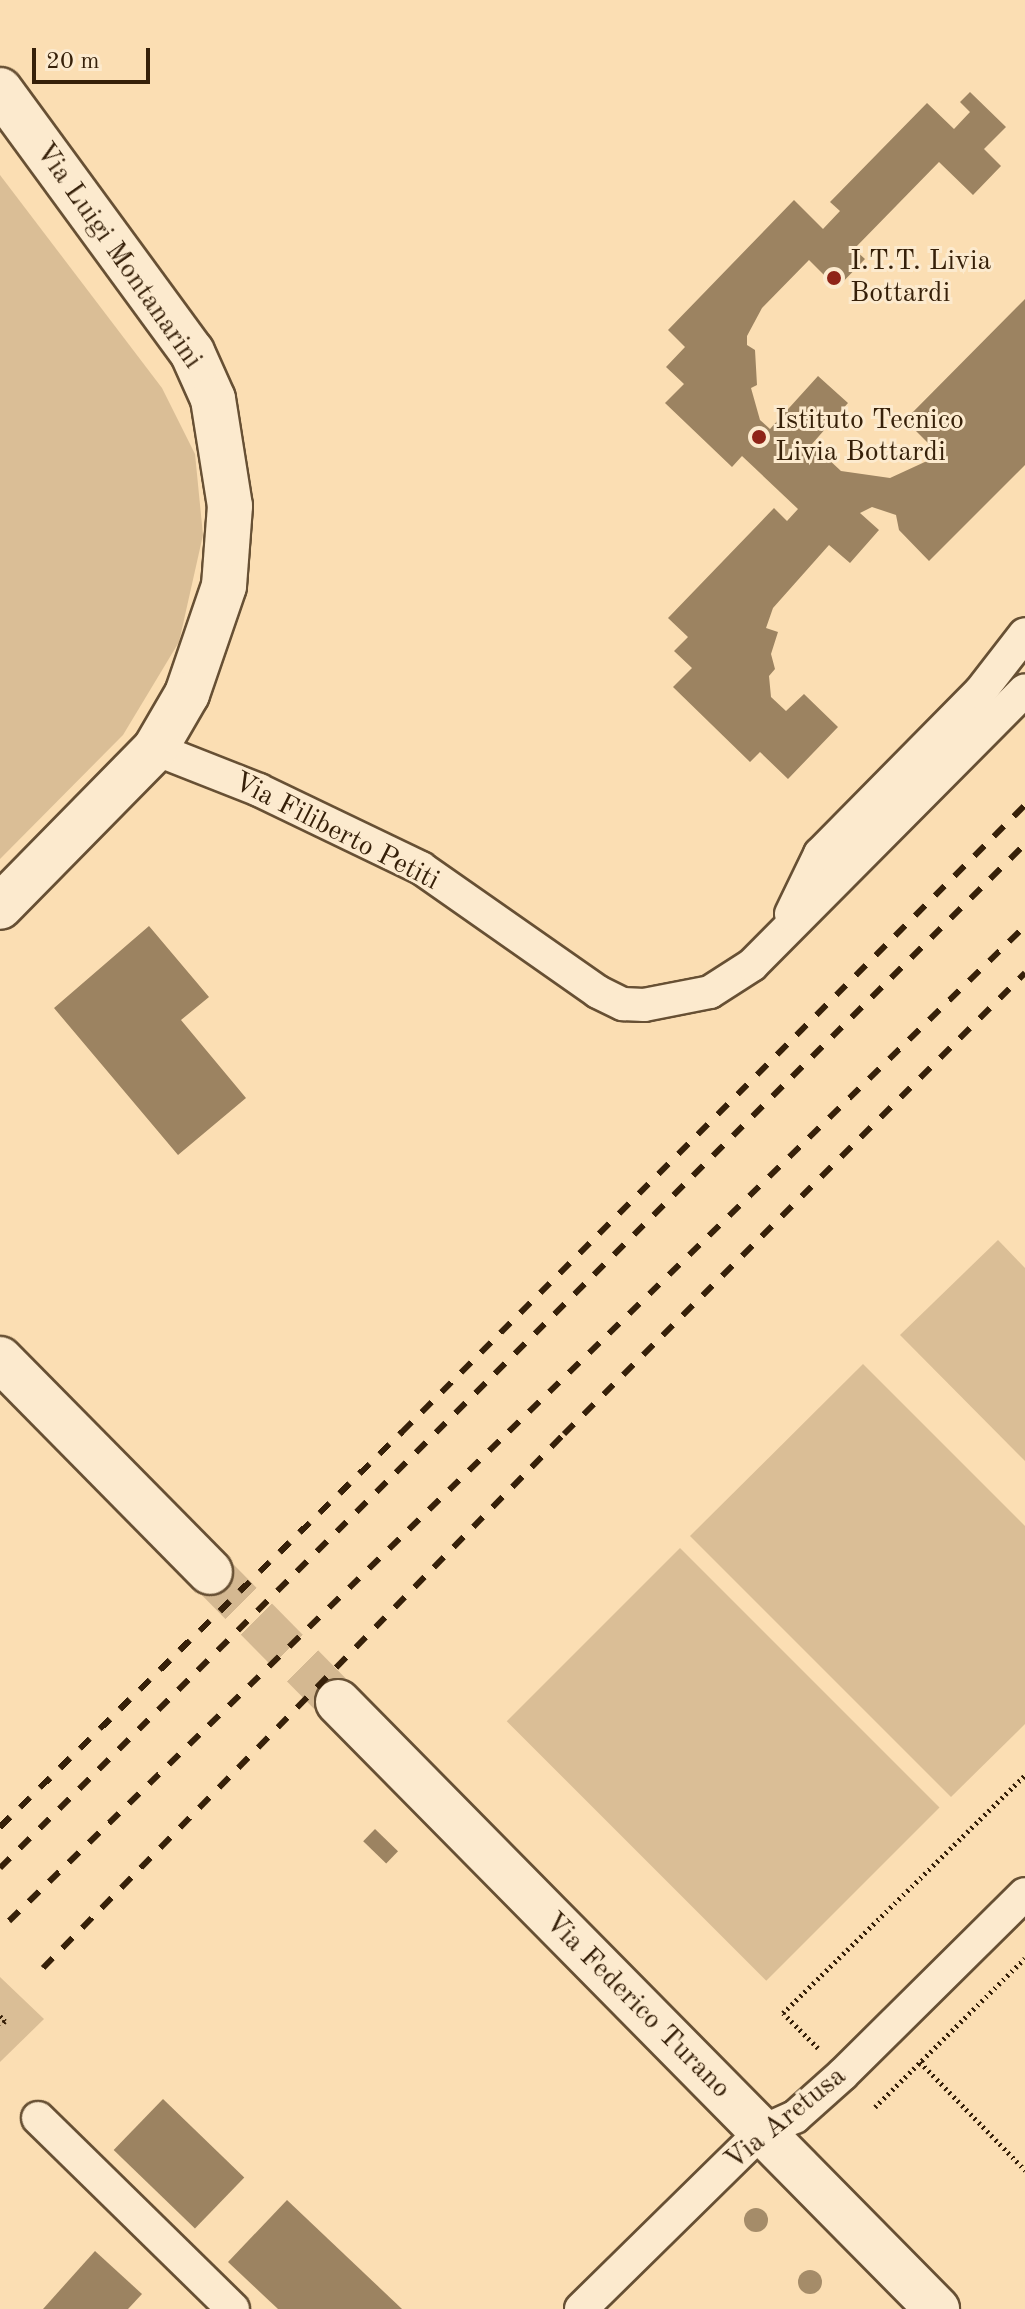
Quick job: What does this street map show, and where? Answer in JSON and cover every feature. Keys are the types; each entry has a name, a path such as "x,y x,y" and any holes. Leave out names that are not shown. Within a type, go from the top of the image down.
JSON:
{"street":[{"name":"Via Luigi Montanarini","path":"0,90 192,352 213,399 230,494 224,586 205,652 155,749"},
{"name":"Via Filiberto Petiti","path":"781,935 820,854 980,692 1025,634"},
{"name":"Via Filiberto Petiti","path":"155,749 259,790 421,868 598,992 623,1004 675,1002 721,987 781,935 1025,690"},
{"path":"0,907 155,749"},
{"path":"0,1359 210,1572"},
{"name":"Via Federico Turano","path":"338,1702 937,2309"},
{"name":"Via Aretusa","path":"581,2309 761,2132 795,2117 842,2075 1025,1894"},
{"path":"38,2118 233,2309"}],"path":[{"path":"842,2075 783,2013 1025,1775"},
{"path":"875,2107 1025,1958"},
{"path":"0,2016 5,2021 0,2025"},
{"path":"920,2062 1025,2170"}],"shaded area":[{"path":"0,175 162,388 195,454 203,535 179,642 123,735 0,859"},
{"path":"998,1240 1025,1268 1025,1461 900,1335"},
{"path":"863,1364 1025,1526 1025,1724 951,1797 690,1536"},
{"path":"680,1548 940,1808 766,1981 507,1721"},
{"path":"0,1977 44,2019 0,2062"}],"building":[{"name":"Istituto Tecnico Livia Bottardi","path":"970,92 1006,127 984,149 1001,166 973,195 939,162 854,249 865,259 837,288 809,260 762,308 747,336 747,345 755,350 757,385 751,388 760,420 770,429 818,376 848,403 812,444 841,471 890,478 940,455 905,420 1025,299 1025,465 929,561 899,530 896,515 872,507 860,513 879,530 850,563 829,545 773,608 766,628 778,632 771,654 775,669 769,676 771,697 786,711 804,694 838,727 788,779 760,752 750,762 673,687 692,668 674,651 688,637 668,618 774,508 787,521 798,509 742,456 732,467 665,403 684,384 666,367 685,347 668,330 794,200 823,229 840,211 830,202 927,103 954,129 970,112 960,102"},
{"path":"149,926 209,997 181,1020 246,1098 178,1155 54,1008"},
{"path":"375,1829 398,1851 386,1863 363,1841"},
{"path":"163,2099 244,2177 195,2229 114,2150"},
{"path":"287,2200 402,2309 278,2309 228,2262"},
{"path":"95,2251 142,2294 128,2309 43,2309"}],"tunnel":[{"path":"210,1572 338,1702"}],"railway":[{"path":"0,1827 402,1432 1025,805"},
{"path":"0,1868 1025,844"},
{"path":"9,1921 1025,926"},
{"path":"43,1968 564,1434 1025,973"}],"place":[{"name":"I.T.T. Livia Bottardi","path":"834,278"},
{"name":"Istituto Tecnico Livia Bottardi","path":"759,437"}]}
